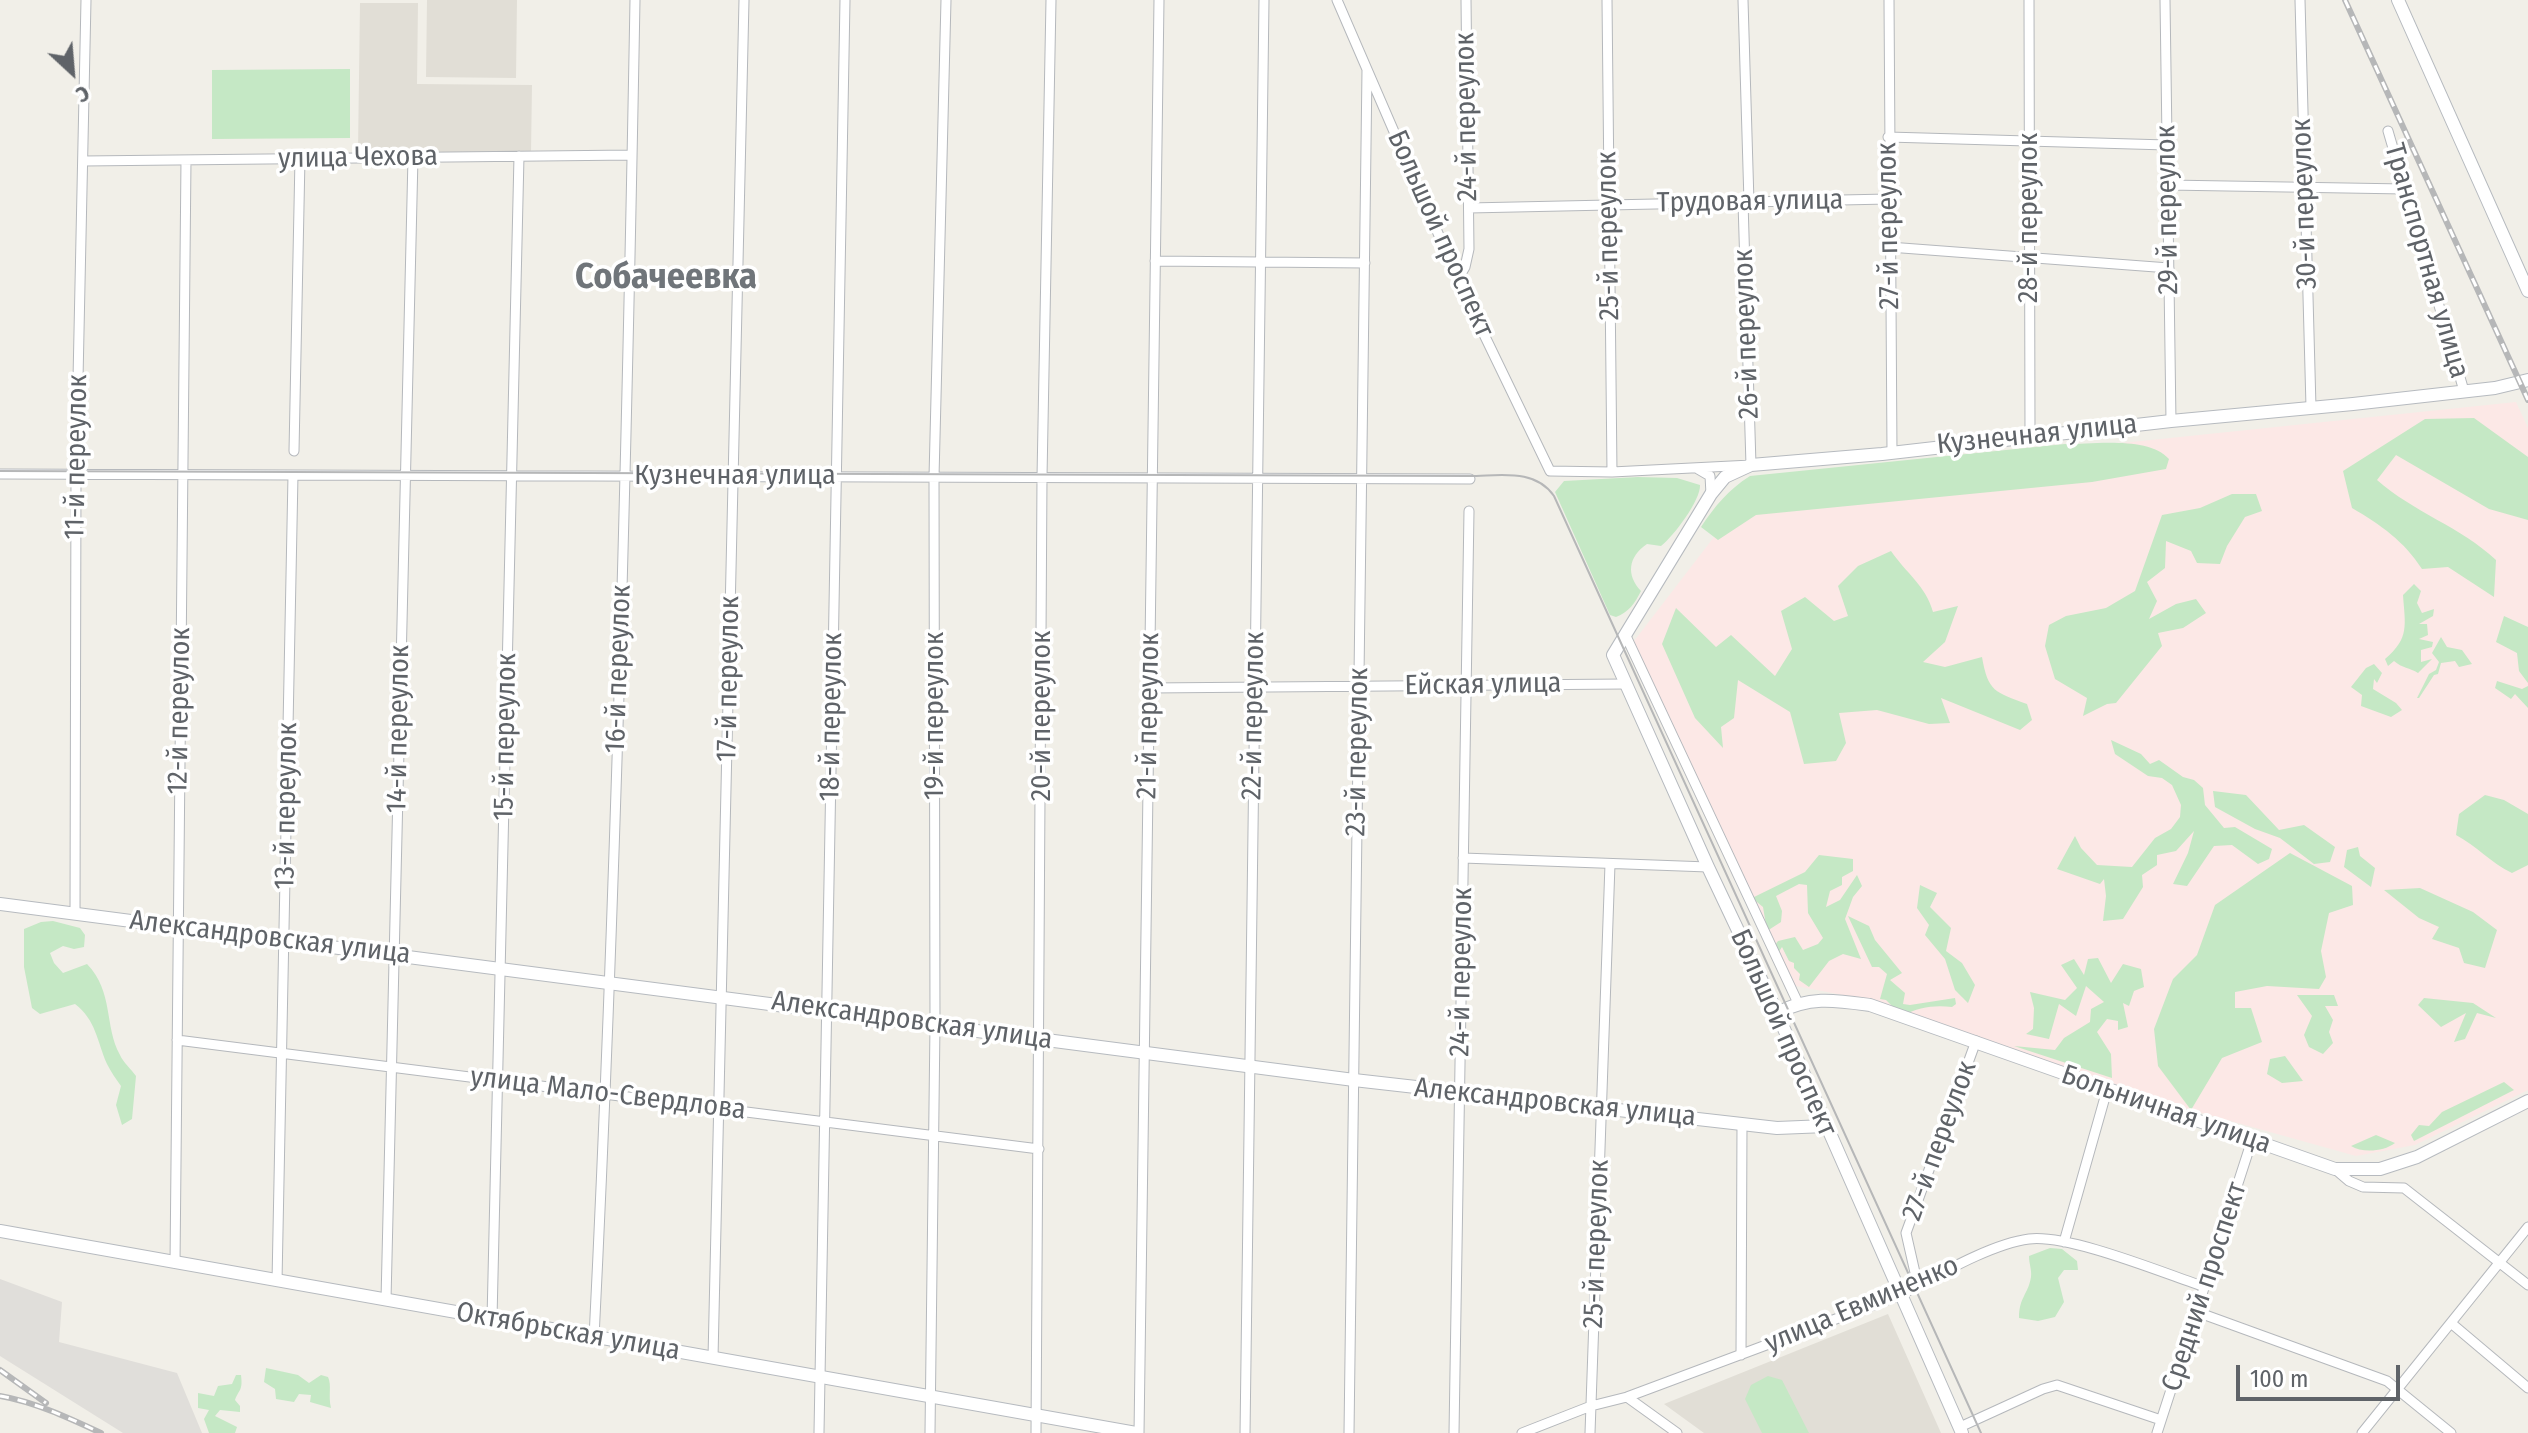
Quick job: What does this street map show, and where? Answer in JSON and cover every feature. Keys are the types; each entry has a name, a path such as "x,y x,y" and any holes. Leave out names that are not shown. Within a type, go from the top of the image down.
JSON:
{"main road":[{"path":"2398,0 2528,291"},
{"name":"Кузнечная улица","path":"1751,465 2495,388 2528,380"},
{"name":"Большой проспект","path":"1751,465 1725,477 1711,494 1613,655 1777,1013 1961,1430"},
{"name":"Александровская улица","path":"0,904 1460,1093 1777,1128 1826,1126"},
{"name":"Больничная улица","path":"1777,1013 1798,1003 1826,999 1870,1005 2335,1169"},
{"path":"2335,1169 2380,1169 2417,1157 2528,1101"},
{"name":"Октябрьская улица","path":"0,1231 1138,1433"}],"street":[{"name":"11-й переулок","path":"75,914 76,474 86,0"},
{"name":"16-й переулок","path":"594,1338 606,1094 626,476 635,0"},
{"name":"17-й переулок","path":"713,1358 744,0"},
{"name":"18-й переулок","path":"819,1433 845,0"},
{"name":"19-й переулок","path":"930,1433 935,1024 934,477 946,0"},
{"name":"20-й переулок","path":"1036,1433 1041,1038 1042,477 1051,0"},
{"name":"21-й переулок","path":"1138,1433 1159,0"},
{"name":"22-й переулок","path":"1245,1433 1264,0"},
{"name":"Большой проспект","path":"1337,0 1458,279 1546,467"},
{"name":"24-й переулок","path":"1458,279 1465,267 1469,249 1466,0"},
{"name":"25-й переулок","path":"1607,0 1612,472"},
{"name":"26-й переулок","path":"1743,0 1751,465"},
{"name":"27-й переулок","path":"1889,0 1892,451"},
{"name":"28-й переулок","path":"2029,0 2030,436"},
{"name":"29-й переулок","path":"2165,0 2171,421"},
{"name":"30-й переулок","path":"2300,0 2311,407"},
{"name":"23-й переулок","path":"1349,1433 1367,70"},
{"name":"Транспортная улица","path":"2388,131 2464,391"},
{"path":"1888,137 2167,145"},
{"name":"улица Чехова","path":"84,161 632,155"},
{"name":"15-й переулок","path":"492,1319 519,156"},
{"name":"14-й переулок","path":"386,1300 413,157"},
{"path":"294,451 300,158"},
{"name":"12-й переулок","path":"175,1263 186,160"},
{"path":"2168,185 2405,189"},
{"name":"Трудовая улица","path":"1469,208 1888,199"},
{"path":"1889,247 2169,268"},
{"path":"1155,261 1365,263"},
{"name":"Кузнечная улица","path":"1546,467 1557,473 1751,465"},
{"path":"1695,467 1710,476 1711,494"},
{"name":"Кузнечная улица","path":"0,474 1470,479"},
{"name":"13-й переулок","path":"277,1281 293,475"},
{"name":"24-й переулок","path":"1454,1433 1469,511"},
{"name":"Большой проспект","path":"1625,634 1798,1003"},
{"name":"Ейская улица","path":"1150,688 1625,684"},
{"path":"1463,858 1708,867"},
{"name":"25-й переулок","path":"1590,1433 1610,864"},
{"name":"улица Мало-Свердлова","path":"177,1040 1039,1149"},
{"name":"27-й переулок","path":"1914,1288 1916,1277 1906,1233 1976,1041"},
{"path":"2064,1242 2107,1090"},
{"path":"1741,1355 1742,1124"},
{"name":"Средний проспект","path":"2157,1433 2252,1140"},
{"name":"Больничная улица","path":"2335,1169 2349,1181 2363,1187 2404,1188 2528,1285"},
{"path":"2362,1433 2528,1227"},
{"name":"улица Евминенко","path":"1522,1433 1900,1295 1941,1272 2029,1239 2064,1242 2205,1287"},
{"path":"2197,1312 2387,1381 2451,1433"},
{"path":"2451,1323 2528,1388"},
{"path":"1961,1430 2057,1385 2161,1420"},
{"path":"1627,1397 1677,1433"}],"shaded area":[{"path":"427,0 517,0 516,78 426,77"},
{"path":"360,3 418,3 417,84 532,85 531,153 358,151"},
{"path":"2516,402 2528,428 2528,1090 2415,1145 2356,1156 2191,1110 1868,1000 1791,985 1631,645 1757,481"},
{"path":"0,1279 62,1302 59,1342 177,1373 202,1433 123,1433 0,1356"},
{"path":"1888,1314 1941,1433 1704,1433 1664,1404"}],"green space":[{"path":"350,69 350,138 212,139 212,70"},
{"path":"2474,418 2528,457 2528,520 2489,509 2396,455 2377,480 2468,538 2496,560 2494,597 2448,567 2422,569 2391,534 2352,508 2343,471 2425,419"},
{"path":"2065,444 2135,444 2160,452 2169,459 2166,469 2092,482 1756,515 1718,540 1701,527 1722,499 1750,476"},
{"path":"1677,478 1700,485 1699,492 1685,518 1661,546 1647,544 1636,555 1631,573 1641,591 1631,607 1616,617 1610,615 1555,492 1564,481"},
{"path":"2232,494 2256,494 2262,511 2245,517 2220,564 2197,563 2191,551 2166,541 2165,568 2147,582 2157,601 2149,619 2176,604 2196,599 2206,613 2183,628 2158,633 2162,646 2116,703 2083,716 2087,698 2055,679 2045,646 2049,625 2066,616 2106,608 2135,591 2162,515 2200,508"},
{"path":"1891,551 1921,587 1933,612 1958,606 1945,642 1923,662 1945,667 1982,657 1990,684 2000,693 2027,704 2032,720 2020,730 1941,698 1950,723 1929,724 1877,710 1839,713 1846,743 1836,761 1804,764 1790,712 1738,680 1734,718 1721,727 1723,748 1695,718 1662,644 1676,608 1716,647 1731,635 1775,676 1792,649 1781,611 1805,597 1834,621 1848,616 1838,586 1858,566"},
{"path":"2414,584 2421,591 2417,603 2422,613 2434,609 2433,616 2419,624 2427,624 2428,635 2419,639 2433,642 2432,647 2421,650 2421,662 2432,659 2418,673 2394,661 2388,666 2385,659 2402,637 2405,623 2403,595"},
{"path":"2504,616 2528,627 2528,683 2519,671 2517,653 2496,642"},
{"path":"2441,637 2447,647 2462,650 2472,664 2459,667 2455,661 2441,663 2438,674 2417,698 2429,674 2436,670 2439,662 2432,653"},
{"path":"2374,664 2382,673 2377,683 2374,679 2373,689 2402,710 2391,717 2361,706 2362,695 2351,687 2366,668"},
{"path":"2497,681 2522,689 2528,686 2528,708 2515,694 2511,699 2495,688"},
{"path":"2111,740 2141,754 2150,764 2159,760 2183,777 2194,780 2203,788 2205,805 2224,828 2235,827 2272,849 2269,859 2258,864 2232,845 2214,846 2187,886 2173,884 2188,853 2194,831 2176,851 2157,855 2157,865 2142,875 2143,887 2123,919 2103,921 2106,896 2104,879 2100,884 2057,869 2075,836 2081,848 2097,865 2132,867 2155,838 2171,829 2180,817 2181,805 2172,785 2162,778 2148,776 2115,754"},
{"path":"2213,791 2246,795 2279,830 2304,825 2335,847 2330,862 2314,864 2280,838 2255,829 2215,807"},
{"path":"2485,795 2504,800 2528,814 2528,865 2512,873 2456,835 2459,814"},
{"path":"2358,847 2360,856 2375,868 2371,887 2344,867 2347,850"},
{"path":"2290,853 2352,886 2353,905 2329,913 2321,951 2326,977 2319,989 2267,986 2235,992 2235,1008 2251,1008 2262,1042 2222,1058 2191,1110 2158,1066 2154,1029 2173,979 2197,955 2215,905"},
{"path":"1819,855 1853,859 1853,871 1842,877 1842,885 1830,891 1826,907 1840,900 1857,875 1862,886 1853,897 1845,919 1861,959 1843,954 1829,961 1809,987 1799,980 1800,974 1782,947 1778,953 1775,945 1778,941 1795,937 1803,950 1818,944 1823,938 1808,913 1807,885 1799,884 1776,896 1782,911 1781,922 1767,931 1763,907 1752,898 1805,872"},
{"path":"1920,885 1937,893 1930,907 1951,928 1946,951 1962,963 1975,985 1968,1003 1955,990 1945,959 1925,935 1929,925 1917,908"},
{"path":"2420,888 2473,912 2497,930 2485,968 2464,963 2459,948 2432,939 2439,927 2419,918 2384,890"},
{"path":"1848,916 1869,926 1875,940 1902,973 1890,980 1905,993 1903,1004 1955,998 1956,1004 1952,1007 1921,1009 1902,1016 1886,1000 1880,999 1887,974 1879,967 1872,967"},
{"path":"53,921 80,928 85,935 84,947 74,949 63,946 50,953 63,973 87,964 96,975 105,997 115,1044 121,1058 136,1076 132,1119 122,1125 116,1105 121,1086 107,1064 95,1031 82,1010 75,1004 40,1014 32,1008 24,967 24,929"},
{"path":"2098,958 2111,983 2123,964 2141,969 2144,987 2134,991 2129,1006 2123,1003 2128,1027 2118,1030 2118,1021 2107,1019 2097,1032 2111,1054 2112,1078 2014,1046 2055,1050 2064,1038 2090,1022 2091,1009 2104,1002 2086,986 2076,1016 2059,1004 2049,1039 2026,1034 2033,1029 2034,1008 2030,992 2065,1000 2077,988 2061,965 2074,959 2084,975 2088,959"},
{"path":"2297,995 2334,995 2338,1006 2325,1006 2333,1020 2329,1032 2333,1043 2323,1054 2309,1047 2304,1035 2312,1016"},
{"path":"2424,998 2473,1003 2496,1018 2477,1013 2465,1039 2454,1042 2466,1013 2441,1027 2418,1005"},
{"path":"2285,1056 2303,1081 2282,1083 2267,1074 2270,1059"},
{"path":"2504,1082 2514,1090 2414,1141 2411,1135 2419,1125 2429,1126 2442,1112"},
{"path":"2376,1135 2395,1143 2373,1150 2351,1146"},
{"path":"2050,1248 2062,1249 2077,1261 2078,1270 2064,1270 2058,1278 2064,1302 2055,1317 2038,1321 2019,1318 2020,1305 2031,1277 2029,1256"},
{"path":"266,1368 298,1375 309,1383 321,1375 328,1377 331,1408 310,1402 311,1395 299,1394 294,1402 276,1399 275,1389 264,1382"},
{"path":"236,1375 241,1375 241,1387 235,1400 240,1412 220,1410 215,1416 237,1427 235,1433 209,1433 204,1419 209,1410 198,1408 198,1393 214,1396 218,1386 232,1384"},
{"path":"1768,1376 1782,1380 1809,1433 1762,1433 1745,1399 1751,1385"}],"tram line":[{"path":"0,471 1505,475 1537,481 1554,496 1981,1433"}],"railway":[{"path":"2345,0 2528,400"},
{"path":"0,1370 46,1403"},
{"path":"0,1396 39,1406 101,1433"}],"district":[{"name":"Собачеевка","path":"666,278"}]}
